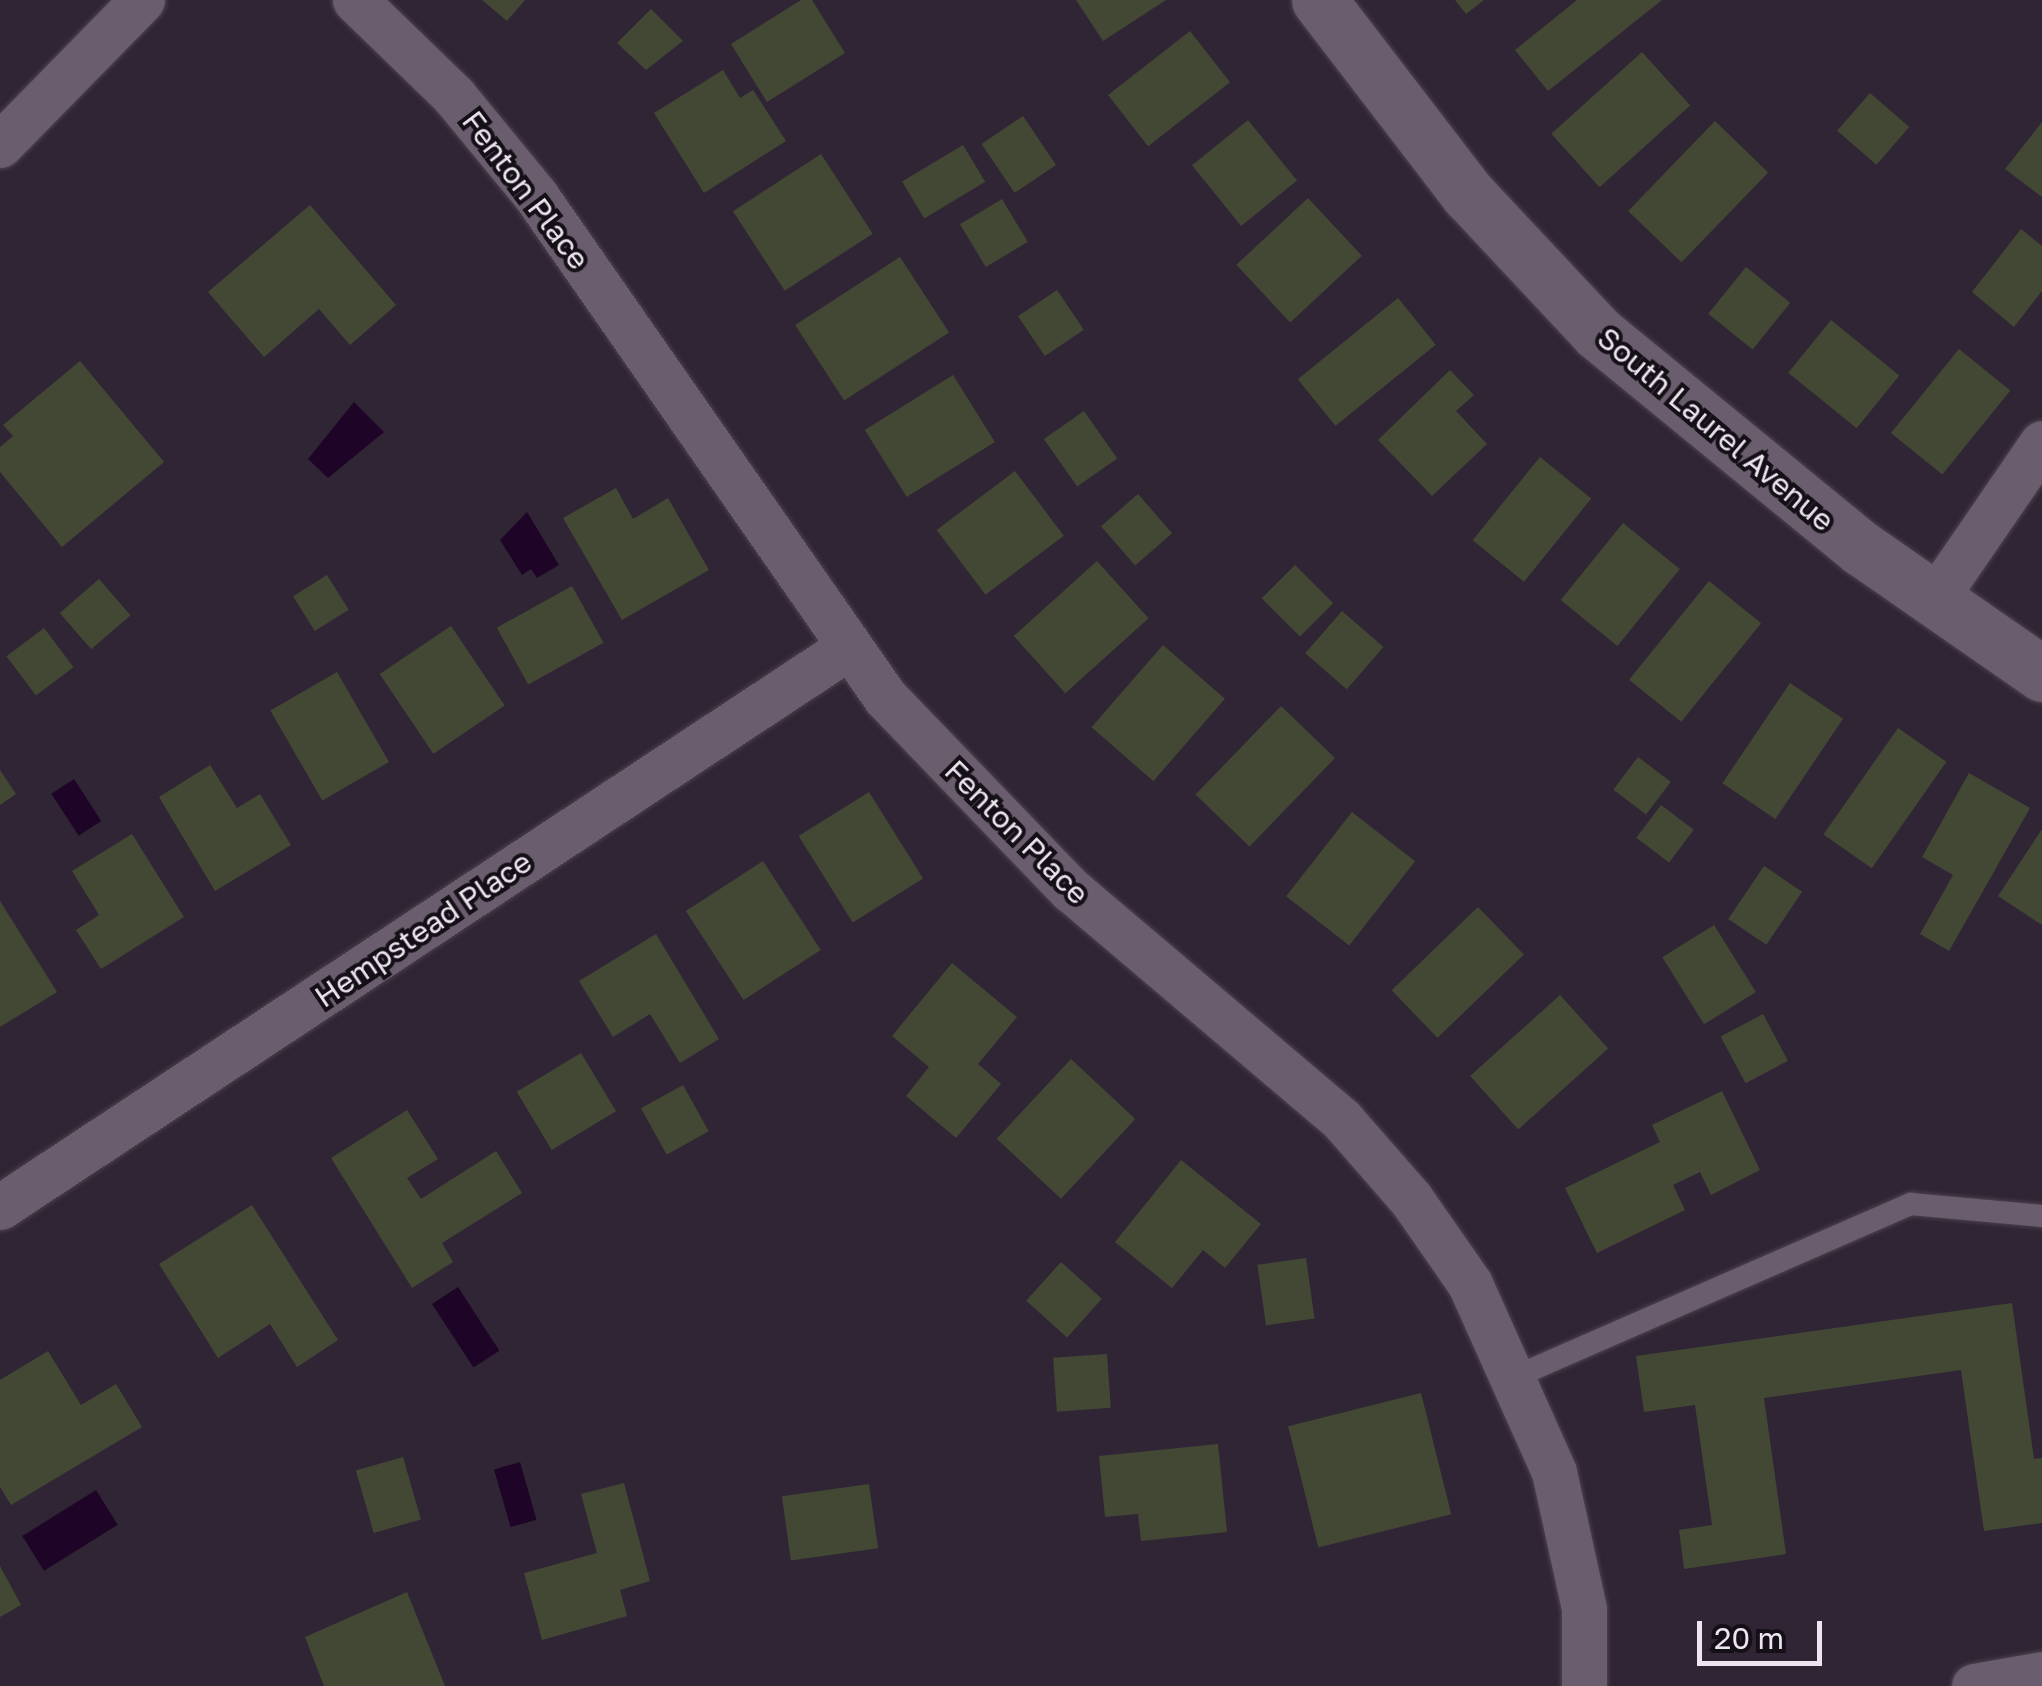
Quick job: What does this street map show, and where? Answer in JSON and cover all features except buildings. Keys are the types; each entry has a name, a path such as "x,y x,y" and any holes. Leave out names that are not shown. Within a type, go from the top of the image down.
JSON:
{"street":[{"path":"0,144 142,0"},
{"name":"Fenton Place","path":"355,0 454,96 536,196 846,649 1071,890 1342,1120 1455,1262 1518,1376 1578,1570 1584,1686"},
{"name":"South Laurel Avenue","path":"1318,0 1468,194 1598,333 1703,426 1932,603 2042,674"},
{"path":"1932,603 2042,443"},
{"name":"Hempstead Place","path":"0,1208 846,649"},
{"path":"1974,1686 2042,1674"}],"lane":[{"path":"1518,1376 1910,1204 2042,1216"}],"shaded area":[{"path":"354,402 384,432 328,478 308,459"},
{"path":"527,512 559,565 537,578 531,569 522,575 500,540"},
{"path":"74,779 101,821 79,836 51,794"},
{"path":"458,1287 499,1351 473,1368 432,1304"},
{"path":"520,1462 537,1520 511,1527 494,1469"},
{"path":"96,1490 118,1525 44,1571 22,1536"}]}
